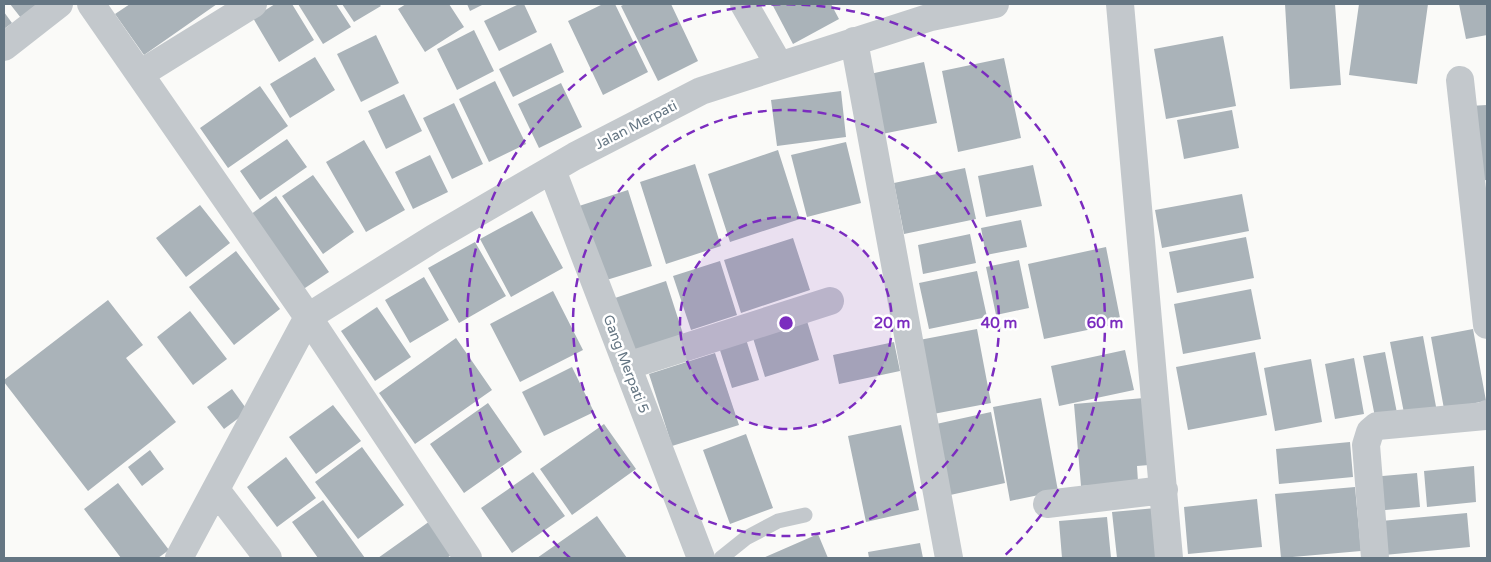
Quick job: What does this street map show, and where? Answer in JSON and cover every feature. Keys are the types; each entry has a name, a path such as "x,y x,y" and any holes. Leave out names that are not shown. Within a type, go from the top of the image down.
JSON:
{"street":[{"path":"4,47 58,4"},
{"path":"92,4 308,317 468,558"},
{"path":"140,74 253,4"},
{"path":"744,4 779,65"},
{"name":"Jalan Merpati","path":"308,317 434,238 552,170 701,91 854,41 929,10 995,4"},
{"path":"1120,4 1169,558"},
{"path":"854,41 949,558"},
{"path":"1460,80 1487,325"},
{"name":"Gang Merpati 5","path":"552,170 701,558"},
{"path":"626,366 830,301"},
{"path":"179,558 308,317"},
{"path":"1375,558 1366,445 1370,432 1377,426 1485,416 1487,414"},
{"path":"216,490 268,558"},
{"path":"1047,504 1164,490"}],"lane":[{"path":"721,558 746,538 778,521 805,515"}],"building":[{"path":"10,4 40,4 21,18"},
{"path":"130,4 217,4 144,55 115,14"},
{"path":"275,4 292,4 314,40 279,62 253,18"},
{"path":"298,4 336,4 351,27 323,44"},
{"path":"342,4 379,4 381,6 354,22"},
{"path":"406,4 449,4 464,27 425,52 398,9"},
{"path":"467,4 484,4 470,11"},
{"path":"519,4 524,4 537,32 499,51 484,21"},
{"path":"603,4 615,4 648,72 603,95 568,21"},
{"path":"625,4 671,4 698,61 658,81 621,6"},
{"path":"772,4 831,4 839,19 793,44"},
{"path":"1285,4 1335,4 1341,85 1290,89"},
{"path":"1359,4 1428,4 1417,84 1349,75"},
{"path":"1459,4 1487,4 1487,35 1466,39"},
{"path":"4,12 12,23 4,29"},
{"path":"474,30 494,71 457,90 437,49"},
{"path":"376,35 399,83 361,102 337,54"},
{"path":"1223,36 1236,106 1166,119 1154,49"},
{"path":"551,43 564,72 513,97 499,69"},
{"path":"315,57 335,90 290,118 270,84"},
{"path":"1004,58 1021,138 958,152 942,71"},
{"path":"924,62 937,123 882,134 870,74"},
{"path":"495,81 526,144 489,162 459,99"},
{"path":"561,83 582,127 539,148 518,104"},
{"path":"260,86 288,126 228,168 200,128"},
{"path":"841,91 846,137 777,146 771,100"},
{"path":"404,94 422,131 386,149 368,111"},
{"path":"454,103 483,164 452,179 423,118"},
{"path":"1487,105 1487,180 1476,181 1469,106"},
{"path":"1232,110 1239,148 1184,159 1177,120"},
{"path":"287,139 307,167 260,200 240,171"},
{"path":"364,140 405,210 366,232 326,162"},
{"path":"846,142 861,203 807,217 791,155"},
{"path":"778,150 800,219 730,242 708,174"},
{"path":"430,155 448,192 413,209 395,172"},
{"path":"695,164 721,246 666,264 640,182"},
{"path":"1033,165 1042,206 986,217 978,176"},
{"path":"965,168 976,219 904,234 894,183"},
{"path":"313,175 354,232 323,254 282,196"},
{"path":"628,190 652,266 600,282 576,207"},
{"path":"1242,194 1249,231 1162,248 1155,210"},
{"path":"276,196 329,272 302,290 250,215"},
{"path":"200,205 230,243 186,277 156,238"},
{"path":"532,211 563,268 511,297 480,239"},
{"path":"1021,220 1027,247 986,255 981,228"},
{"path":"970,234 976,263 923,274 918,245"},
{"path":"1246,237 1254,278 1177,293 1169,252"},
{"path":"793,238 810,290 741,313 724,260"},
{"path":"475,242 506,296 459,323 428,268"},
{"path":"1106,247 1121,323 1044,339 1028,264"},
{"path":"236,251 280,309 234,345 189,287"},
{"path":"1019,260 1029,308 996,315 986,267"},
{"path":"720,261 737,315 691,330 673,276"},
{"path":"977,271 987,317 929,329 919,283"},
{"path":"424,277 449,320 410,343 385,300"},
{"path":"666,281 684,337 627,356 609,300"},
{"path":"1251,289 1261,339 1183,354 1174,304"},
{"path":"553,291 583,350 520,382 490,324"},
{"path":"108,300 143,345 126,358 176,422 88,491 4,380"},
{"path":"377,307 411,357 375,381 341,331"},
{"path":"190,311 227,359 193,385 157,337"},
{"path":"807,321 819,360 765,377 753,338"},
{"path":"977,329 991,403 928,415 914,341"},
{"path":"1473,329 1486,401 1444,409 1431,337"},
{"path":"745,336 759,380 732,388 718,344"},
{"path":"1423,336 1437,412 1405,418 1390,342"},
{"path":"456,338 492,390 415,444 379,393"},
{"path":"894,342 900,371 839,384 833,355"},
{"path":"1125,350 1134,390 1059,406 1051,366"},
{"path":"1255,352 1267,415 1188,430 1176,367"},
{"path":"1385,352 1397,413 1375,417 1363,356"},
{"path":"715,353 739,425 672,446 649,374"},
{"path":"1354,358 1364,414 1335,419 1325,364"},
{"path":"1311,359 1322,422 1275,431 1264,368"},
{"path":"572,367 594,412 544,436 522,392"},
{"path":"232,389 248,411 224,429 207,407"},
{"path":"1041,398 1058,491 1010,501 993,407"},
{"path":"1144,398 1149,465 1137,466 1138,482 1081,486 1074,404"},
{"path":"488,403 522,452 464,493 430,444"},
{"path":"333,405 361,441 316,474 289,437"},
{"path":"991,412 1005,483 941,497 927,426"},
{"path":"604,424 636,469 572,515 540,469"},
{"path":"901,425 919,510 866,522 848,436"},
{"path":"746,434 773,508 730,524 703,450"},
{"path":"1350,442 1353,477 1279,484 1276,449"},
{"path":"362,447 404,505 358,539 315,482"},
{"path":"150,450 164,469 142,486 128,467"},
{"path":"286,457 316,498 277,527 247,487"},
{"path":"1474,466 1476,502 1427,507 1424,471"},
{"path":"533,472 565,516 512,553 481,508"},
{"path":"1417,473 1420,507 1374,511 1371,477"},
{"path":"118,483 169,550 158,558 121,558 84,509"},
{"path":"1355,487 1361,551 1281,558 1275,494"},
{"path":"1257,499 1262,547 1188,554 1184,507"},
{"path":"323,500 365,558 318,558 292,522"},
{"path":"1156,508 1161,558 1117,558 1112,512"},
{"path":"1467,513 1470,547 1384,555 1381,521"},
{"path":"597,516 627,558 537,558"},
{"path":"1107,517 1111,558 1062,558 1059,521"},
{"path":"430,521 454,553 447,558 378,558"},
{"path":"818,534 828,558 763,558"},
{"path":"920,543 923,558 869,558 868,552"}]}
